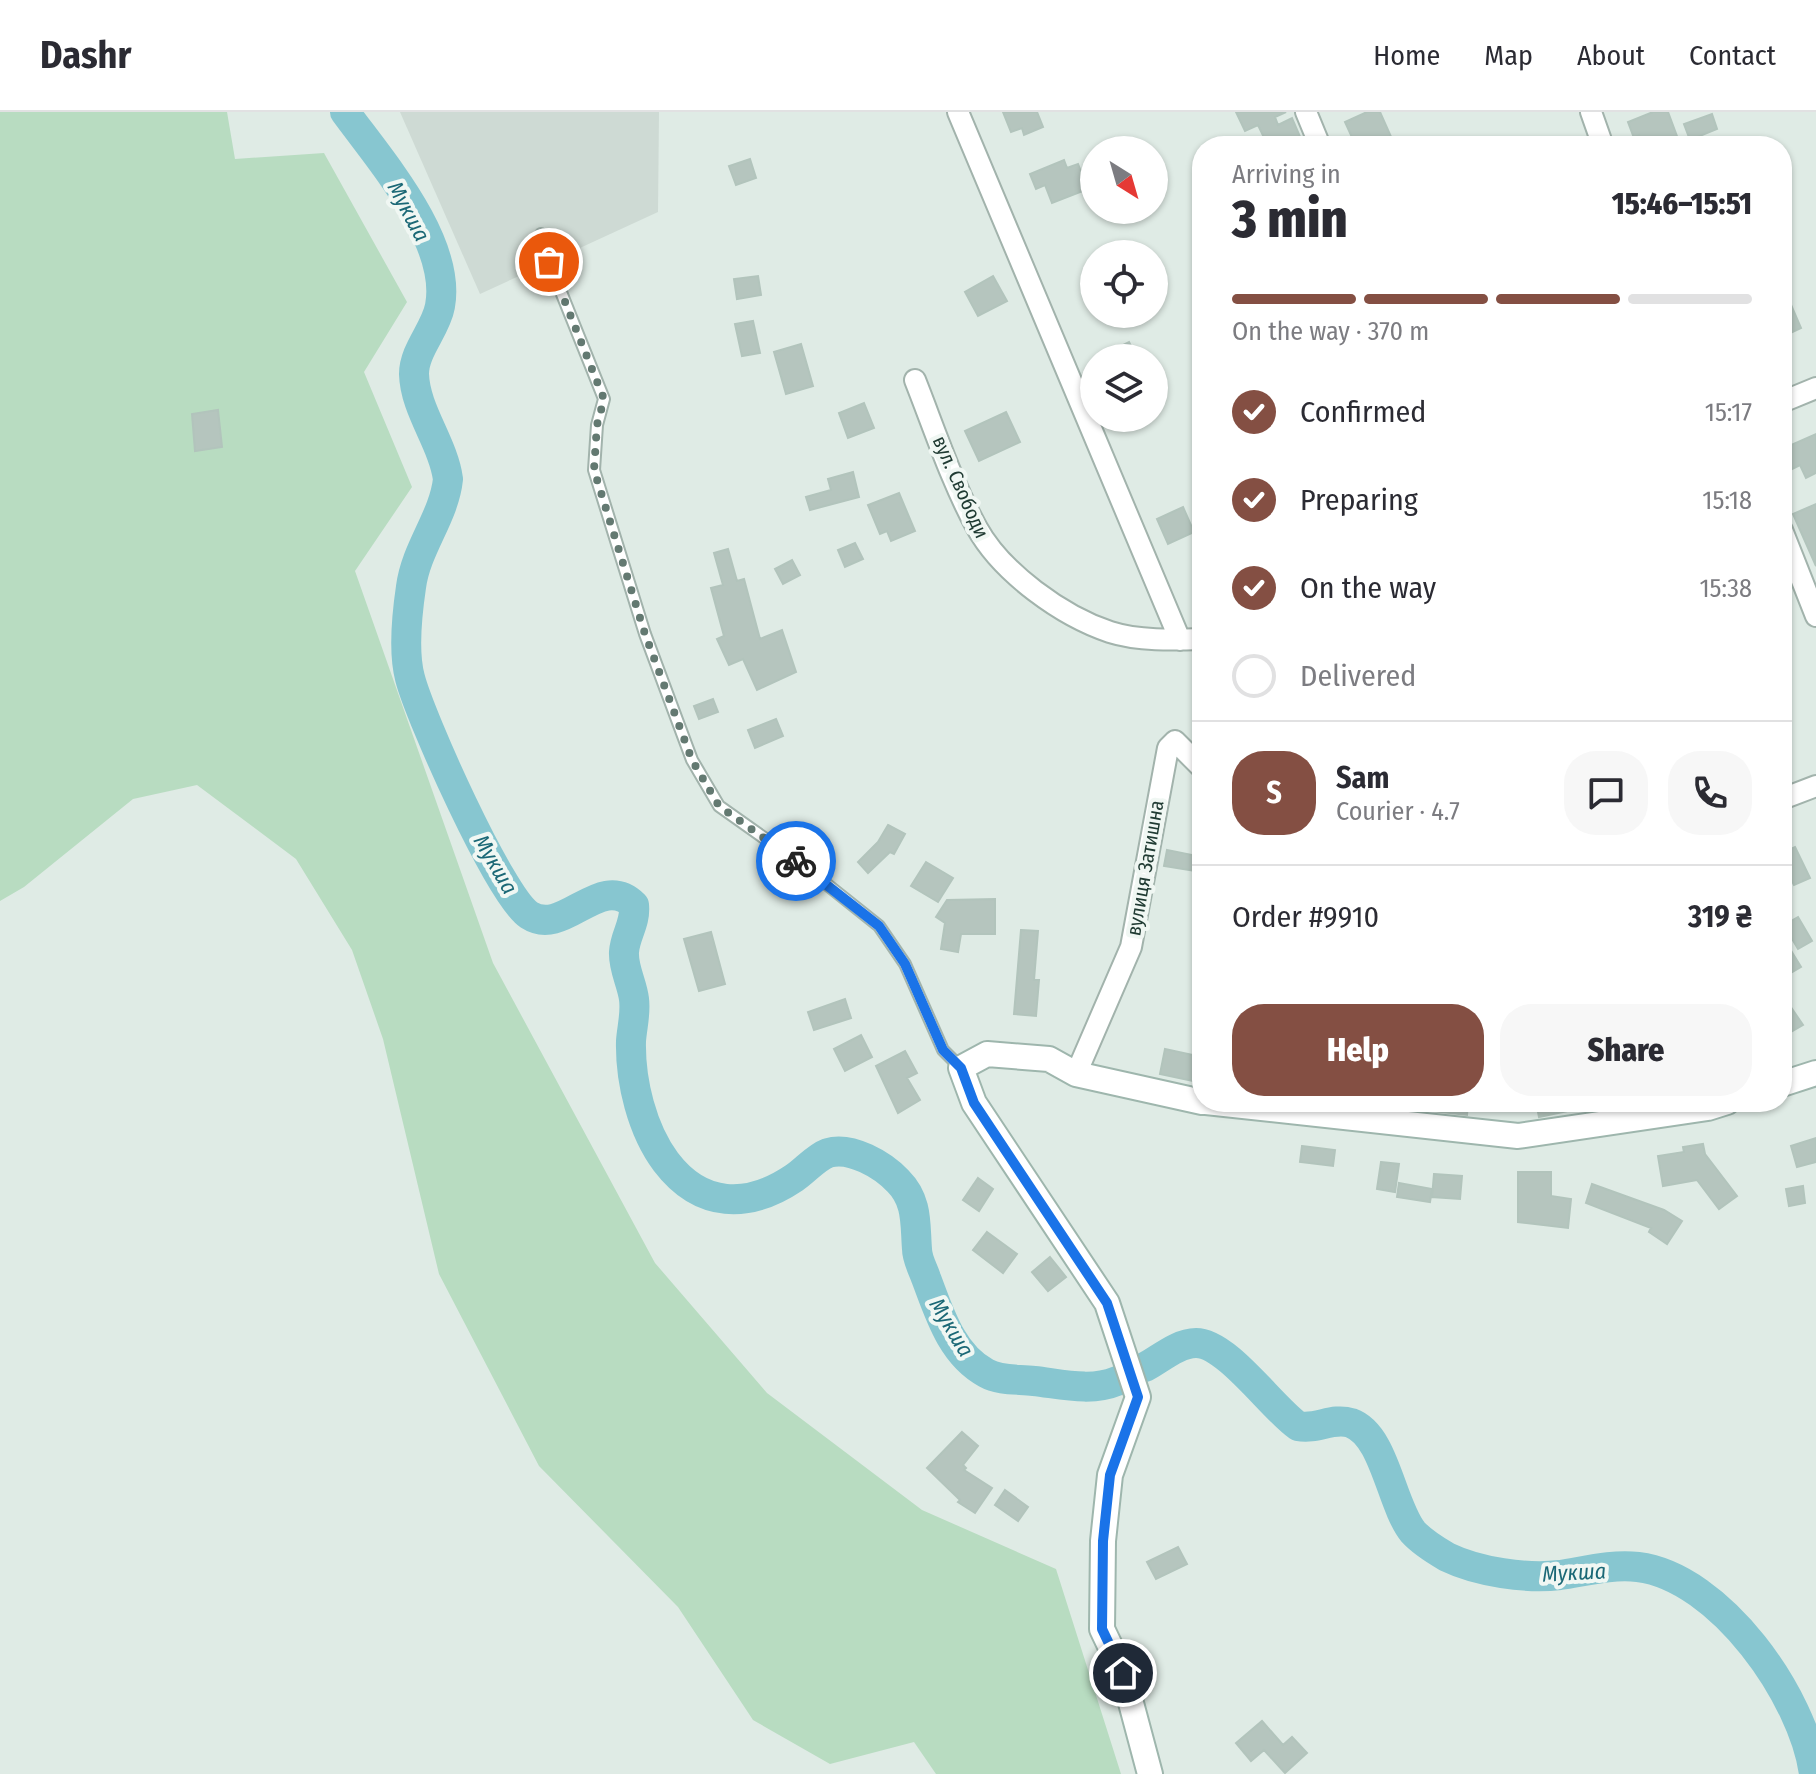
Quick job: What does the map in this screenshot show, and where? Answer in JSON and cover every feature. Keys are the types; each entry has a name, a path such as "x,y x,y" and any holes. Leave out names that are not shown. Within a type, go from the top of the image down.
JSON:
{"street":[{"path":"958,112 1180,640"},
{"path":"1306,112 1316,136"},
{"path":"1591,112 1599,136"},
{"name":"вул. Свободи","path":"915,380 976,526 990,549 1046,600 1111,632 1192,639"},
{"path":"1792,398 1816,388"},
{"path":"1792,555 1816,616"},
{"name":"вулиця Затишна","path":"1076,1074 1131,947 1168,748 1175,741 1192,758"},
{"path":"1792,795 1816,786"},
{"path":"1150,1774 1123,1673 1102,1629 1103,1541 1110,1475 1138,1397 1107,1303 974,1103 961,1068 987,1054 1049,1059 1076,1074 1192,1099"},
{"path":"1792,1081 1816,1073"},
{"path":"1296,1112 1518,1136 1681,1112"}],"lane":[{"path":"541,234 549,262 604,399 597,425 594,470 645,634 692,760 719,806 805,867 879,926 905,964 943,1050 961,1068"}],"shaded area":[{"path":"400,112 659,112 658,212 480,294"}],"green space":[{"path":"0,112 227,112 235,159 324,153 407,302 364,372 412,487 355,571 493,963 655,1263 767,1393 922,1510 1056,1569 1121,1774 936,1774 914,1742 830,1764 753,1720 678,1607 539,1466 439,1274 383,1039 352,950 296,859 197,785 133,799 24,887 0,901"}],"building":[{"path":"1003,112 1037,112 1043,127 1024,135 1022,128 1011,132"},
{"path":"1236,112 1286,112 1275,117 1278,125 1292,118 1300,136 1263,136 1258,125 1245,131"},
{"path":"1367,112 1380,112 1391,136 1351,136 1345,122"},
{"path":"1653,112 1668,112 1677,136 1633,136 1628,122"},
{"path":"1712,114 1717,129 1700,136 1688,136 1684,124"},
{"path":"750,159 756,178 736,185 729,166"},
{"path":"1064,160 1067,168 1078,164 1080,192 1052,203 1045,185 1036,189 1030,174"},
{"path":"758,276 761,295 737,299 734,279"},
{"path":"993,276 1007,301 978,316 965,292"},
{"path":"1792,307 1801,328 1792,332"},
{"path":"753,321 760,353 742,356 735,324"},
{"path":"801,344 813,386 786,394 774,352"},
{"path":"864,403 874,428 848,438 839,413"},
{"path":"218,410 222,447 195,451 192,414"},
{"path":"1006,412 1020,442 979,461 965,431"},
{"path":"1816,434 1816,473 1806,478 1800,465 1792,469 1792,445"},
{"path":"853,472 859,497 810,510 806,497 831,490 828,479"},
{"path":"899,493 915,531 891,541 887,531 880,534 868,505"},
{"path":"1816,504 1816,566 1793,514"},
{"path":"1183,507 1192,533 1168,544 1157,519"},
{"path":"855,543 863,559 845,567 838,550"},
{"path":"728,549 737,581 744,579 760,639 782,630 796,672 757,690 743,659 729,665 717,639 724,636 711,588 723,585 714,553"},
{"path":"792,560 800,575 783,584 775,569"},
{"path":"713,699 718,712 699,719 694,706"},
{"path":"776,719 783,736 755,748 748,730"},
{"path":"888,825 905,834 894,854 890,852 868,873 858,862 878,842"},
{"path":"1795,847 1810,878 1794,885 1792,881 1792,848"},
{"path":"1167,850 1192,855 1192,870 1164,866"},
{"path":"926,862 953,878 938,902 911,886"},
{"path":"995,899 995,934 961,934 958,952 941,949 945,923 936,917 947,900"},
{"path":"1798,917 1812,941 1798,949 1792,939 1792,920"},
{"path":"1021,930 1038,931 1034,980 1039,980 1036,1016 1014,1014"},
{"path":"711,932 725,984 699,991 684,939"},
{"path":"1792,952 1801,967 1792,972"},
{"path":"845,999 851,1018 814,1030 808,1012"},
{"path":"1792,1009 1803,1025 1792,1031"},
{"path":"861,1035 872,1057 845,1071 834,1049"},
{"path":"1165,1049 1192,1055 1192,1081 1160,1074"},
{"path":"905,1051 917,1073 907,1078 920,1100 898,1113 876,1066"},
{"path":"1538,1112 1563,1112 1539,1117"},
{"path":"1816,1138 1816,1162 1797,1167 1791,1146"},
{"path":"1703,1144 1705,1154 1737,1196 1719,1209 1697,1180 1663,1186 1658,1156 1684,1152 1683,1147"},
{"path":"1302,1146 1335,1150 1333,1166 1300,1162"},
{"path":"1381,1162 1399,1164 1395,1192 1377,1189"},
{"path":"1518,1172 1551,1172 1551,1196 1571,1199 1568,1228 1518,1222"},
{"path":"1434,1174 1462,1176 1460,1199 1432,1197"},
{"path":"978,1178 993,1189 979,1211 963,1200"},
{"path":"1399,1183 1432,1189 1430,1202 1397,1197"},
{"path":"1592,1184 1664,1210 1682,1221 1667,1244 1649,1232 1651,1228 1586,1203"},
{"path":"1803,1186 1805,1203 1789,1206 1786,1189"},
{"path":"987,1232 1017,1254 1003,1273 973,1250"},
{"path":"1050,1257 1066,1277 1048,1291 1032,1272"},
{"path":"962,1432 978,1446 963,1465 964,1470 992,1488 975,1513 958,1502 960,1500 927,1468"},
{"path":"1005,1490 1028,1507 1018,1521 995,1505"},
{"path":"1178,1547 1187,1564 1156,1579 1147,1562"},
{"path":"1262,1721 1283,1745 1292,1737 1307,1753 1285,1773 1264,1750 1251,1761 1236,1743"}],"waterway":[{"name":"Мукша","path":"345,112 410,203 435,255 441,281 438,315 418,356 414,374 419,401 441,452 448,479 441,506 418,559 411,587 406,645 410,678 444,765 481,842 516,901 529,915 542,920 555,918 608,895 621,897 634,905 624,952 634,1004 631,1041 633,1072 644,1120 658,1149 666,1162 694,1188 726,1199 743,1199 777,1188 828,1153 847,1152 866,1158 892,1175 909,1197 914,1213 918,1256 936,1305 955,1344 974,1365 991,1376 1009,1379 1086,1387 1117,1381"},
{"name":"Мукша","path":"1145,1367 1183,1346 1196,1343 1208,1346 1235,1365 1298,1426 1344,1422 1363,1430 1380,1456 1405,1520 1413,1532 1433,1549 1459,1562 1502,1573 1532,1576 1609,1567 1638,1567 1669,1576 1699,1593 1753,1645 1776,1677 1807,1743 1814,1774"}],"way so far":[{"path":"549,262 604,399 597,425 594,470 645,634 692,760 719,806 796,861"}],"route":[{"path":"796,861 879,926 905,964 943,1050 961,1068 974,1103 1015,1160 1107,1303 1138,1397 1110,1475 1103,1541 1102,1629 1123,1673"}]}
